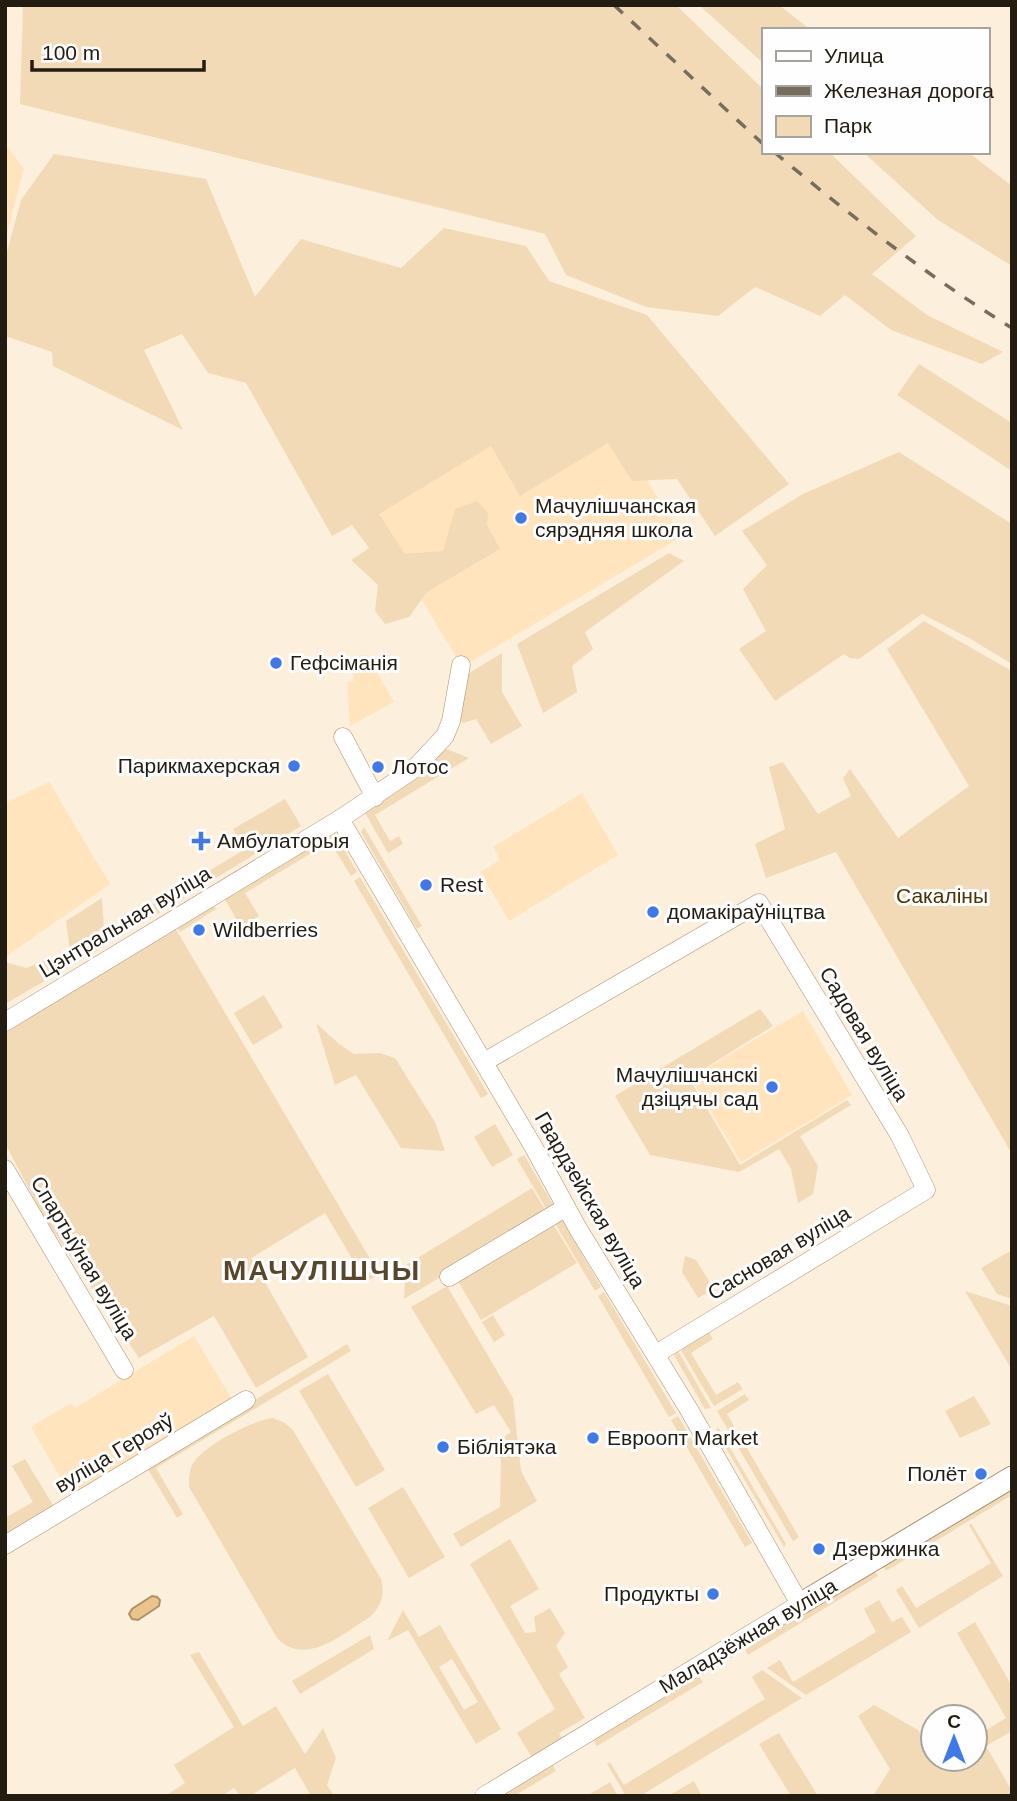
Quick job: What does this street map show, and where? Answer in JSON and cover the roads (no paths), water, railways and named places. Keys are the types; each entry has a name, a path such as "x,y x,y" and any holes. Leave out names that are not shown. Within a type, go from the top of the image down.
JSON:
{"main road":[{"name":"Маладзёжная вуліца","path":"800,1604 1012,1477"}],"street":[{"name":"Цэнтральная вуліца","path":"5,1022 340,819 414,769 445,736 451,721 460,665"},
{"path":"343,737 375,797"},
{"name":"Гвардзейская вуліца","path":"340,819 539,1156 565,1208 656,1354 800,1604"},
{"name":"Садовая вуліца","path":"484,1062 759,903 900,1136 926,1190"},
{"name":"Спартыўная вуліца","path":"5,1169 124,1370"},
{"name":"Сасновая вуліца","path":"656,1354 926,1190"},
{"path":"449,1277 565,1208"},
{"name":"вуліца Герояў","path":"5,1545 246,1400"},
{"name":"Маладзёжная вуліца","path":"484,1796 800,1604"}],"railway":[{"path":"614,5 762,143"},
{"path":"776,154 890,244 1012,328"}],"place":[{"name":"Мачулішчанская сярэдняя школа","path":"521,518"},
{"name":"Гефсіманія","path":"276,663"},
{"name":"Парикмахерская","path":"294,766"},
{"name":"Лотос","path":"378,767"},
{"name":"Амбулаторыя","path":"201,841"},
{"name":"Rest","path":"426,885"},
{"name":"домакіраўніцтва","path":"653,912"},
{"name":"Wildberries","path":"199,930"},
{"name":"Мачулішчанскі дзіцячы сад","path":"772,1087"},
{"name":"Евроопт Market","path":"593,1438"},
{"name":"Бібліятэка","path":"443,1447"},
{"name":"Полёт","path":"981,1474"},
{"name":"Дзержинка","path":"819,1549"},
{"name":"Продукты","path":"713,1594"}],"district":[{"name":"МАЧУЛІШЧЫ","path":"322,1270"}],"park label":[{"name":"Сакаліны","path":"942,896"}]}
